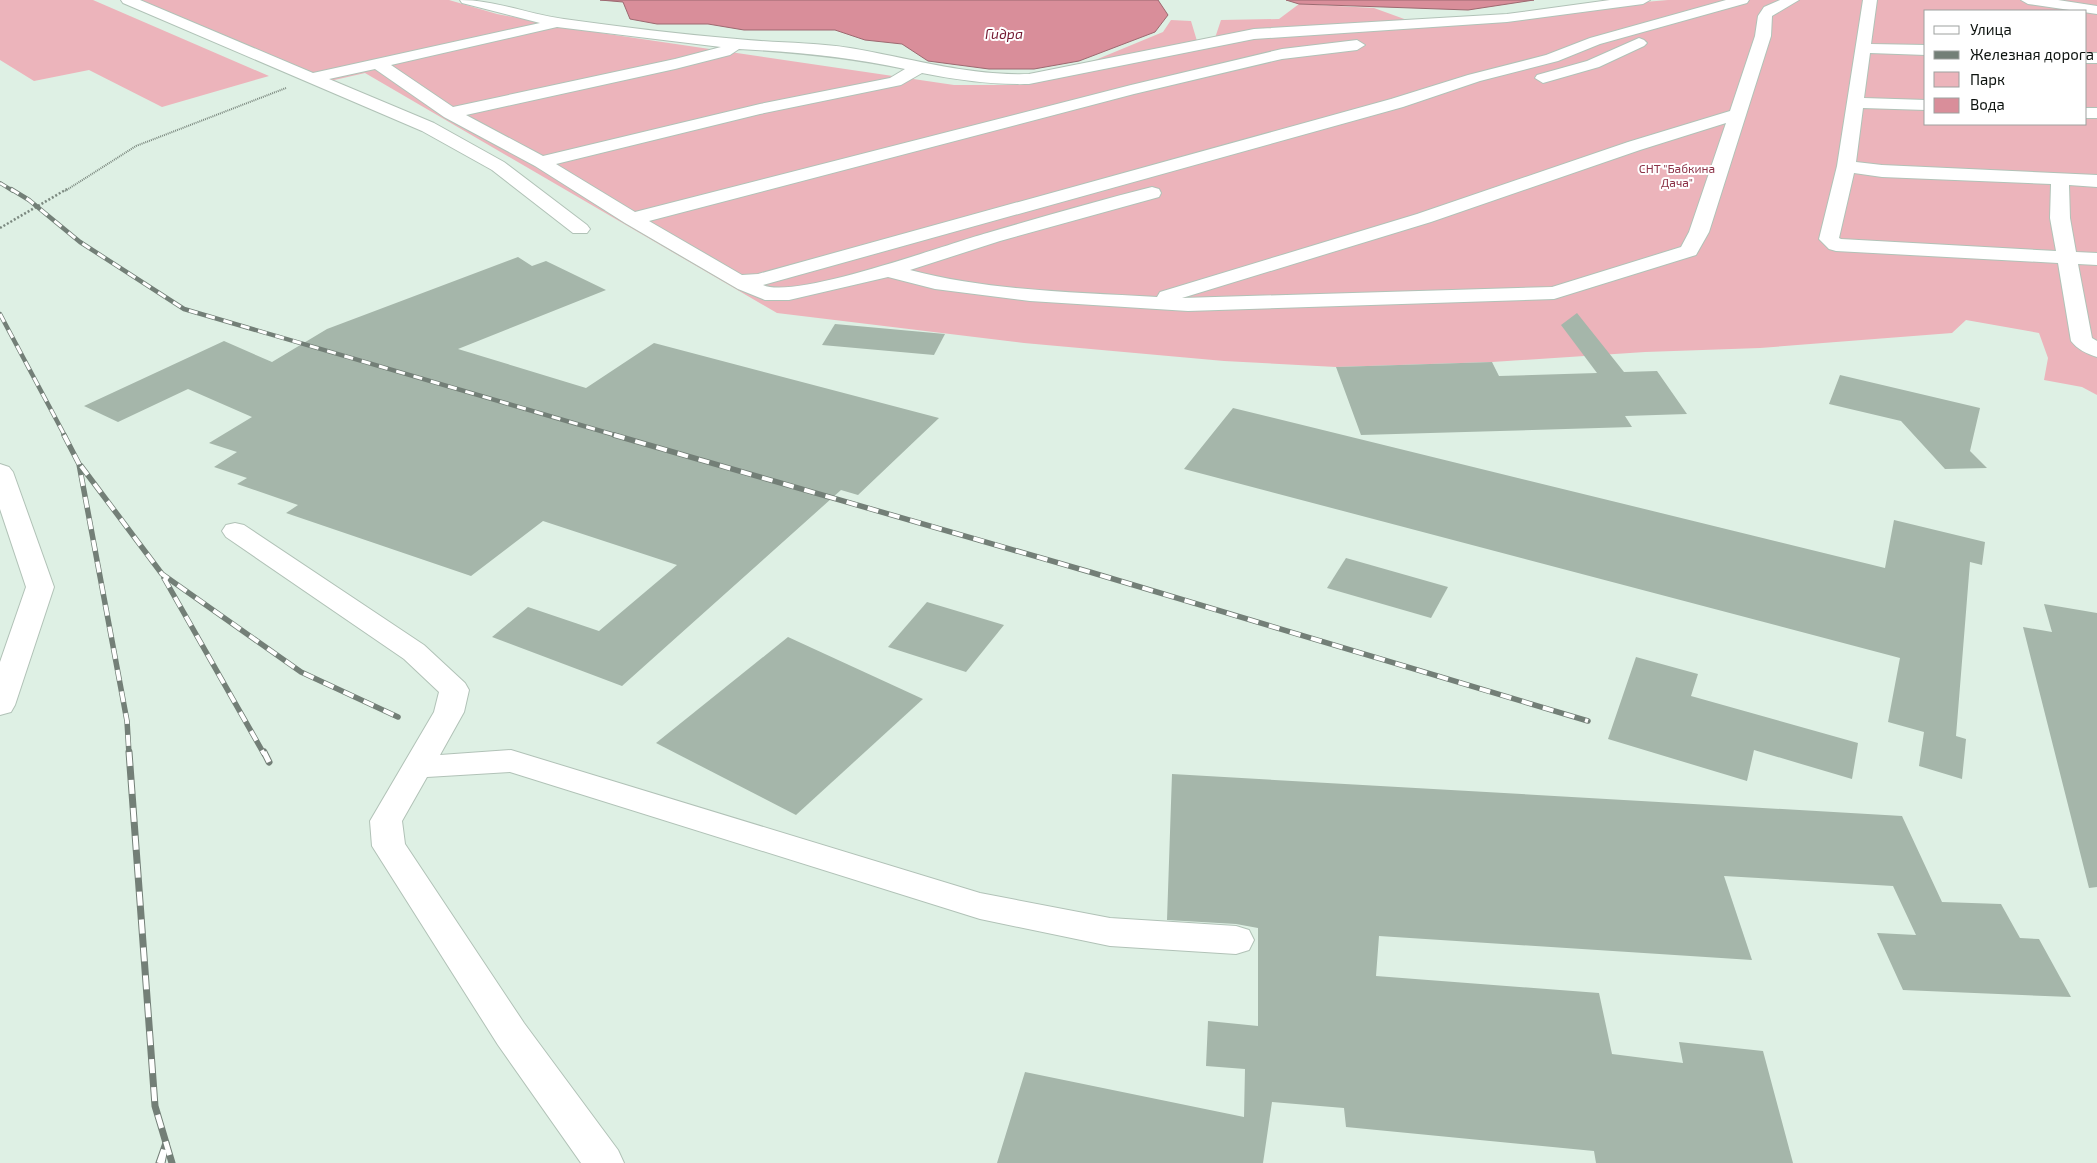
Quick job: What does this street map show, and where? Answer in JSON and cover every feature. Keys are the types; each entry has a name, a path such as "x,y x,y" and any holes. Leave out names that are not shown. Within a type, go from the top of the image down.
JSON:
{"street":[{"path":"128,0 436,131 498,166 580,229"},
{"path":"467,0 513,13 562,23 737,44 850,54 918,68 993,79 1029,79 1186,46 1254,34 1507,18 1643,0"},
{"path":"888,271 935,282 1030,295 1188,305 1554,294 1690,251 1699,232 1763,36 1760,13 1792,0"},
{"path":"1870,0 1846,166 1829,239 1836,245 2097,259"},
{"path":"2027,0 2097,10"},
{"path":"738,281 760,280 1397,104 1474,78 1552,58 1595,41 1737,1"},
{"path":"632,219 1122,92 1282,54 1624,10 1691,3 1737,1"},
{"path":"310,78 562,23"},
{"path":"1524,83 1593,64 1655,38 1684,33"},
{"path":"450,113 676,64 724,52 737,44"},
{"path":"1863,48 1924,50"},
{"path":"379,64 450,113 541,162 632,219 738,281 765,294 789,294 888,271 993,237 1152,193"},
{"path":"541,162 760,108 895,82 918,68"},
{"path":"1855,103 1924,106"},
{"path":"1395,120 1414,114"},
{"path":"1146,302 1424,218 1634,146 1737,114"},
{"path":"1260,141 1285,148 1298,148"},
{"path":"1846,166 1882,171 2097,181"},
{"path":"2060,179 2060,218 2082,341 2097,350"},
{"path":"0,472 40,587 0,705"},
{"path":"235,531 414,652 454,690 449,712 386,821 389,846 511,1034 604,1163"},
{"path":"417,767 511,761 980,906 1110,932 1236,940"}],"path":[{"path":"0,228 38,208 136,146 310,78"}],"green space":[{"path":"0,0 93,0 269,76 162,107 89,70 34,81 0,60"},
{"name":"СНТ \"Бабкина Дача\"","path":"140,0 449,0 497,14 601,33 954,85 1016,85 1203,45 1280,34 1668,0 2097,0 2097,395 2082,387 2044,380 2048,358 2039,333 1966,320 1952,333 1760,348 1645,352 1492,362 1336,367 1224,361 1024,343 777,313 365,73 330,81"},
{"path":"1299,4 1374,8 1407,20 1308,27 1215,38 1221,20 1279,19"},
{"path":"1171,20 1191,21 1197,41 1088,63 1163,32"}],"water":[{"name":"Гидра","path":"600,0 1158,0 1168,15 1155,32 1079,61 1034,69 989,69 928,61 902,44 865,40 835,30 744,30 708,24 657,24 630,19 623,2"},
{"path":"1286,0 1534,0 1468,10 1299,4"}],"building":[{"path":"518,257 532,266 546,261 606,290 458,349 586,388 654,343 939,418 858,495 841,490 622,686 492,637 528,607 599,631 677,565 543,521 471,576 286,513 298,505 237,484 247,478 214,467 237,452 209,443 252,417 188,389 118,422 84,406 224,341 272,362 327,329"},
{"path":"1577,313 1624,372 1657,371 1687,414 1625,416 1632,427 1361,435 1336,367 1492,362 1499,376 1597,373 1561,325"},
{"path":"835,324 945,334 934,355 822,345"},
{"path":"1840,375 1980,408 1970,451 1987,468 1945,469 1901,421 1829,404"},
{"path":"1233,408 1885,568 1894,520 1985,542 1982,565 1970,562 1956,736 1966,739 1962,779 1919,766 1924,732 1888,722 1900,658 1184,469"},
{"path":"1346,558 1448,587 1431,618 1327,588"},
{"path":"927,602 1004,625 966,672 888,647"},
{"path":"2044,604 2097,613 2097,887 2089,888 2023,627 2052,632"},
{"path":"788,637 923,699 796,815 656,743"},
{"path":"1636,657 1698,674 1691,696 1858,743 1852,779 1754,750 1747,781 1608,739"},
{"path":"1172,774 1902,816 1942,902 2001,904 2020,938 2039,939 2071,997 1903,990 1877,933 1916,935 1893,886 1724,876 1752,960 1379,936 1376,976 1599,993 1612,1054 1683,1063 1679,1042 1763,1051 1793,1163 1596,1163 1594,1151 1346,1127 1344,1108 1272,1102 1263,1163 997,1163 1025,1072 1244,1117 1245,1069 1206,1066 1208,1021 1258,1026 1258,928 1236,924 1167,920"}],"railway":[{"path":"0,183 13,191"},
{"path":"11,189 29,200 80,242 184,309 618,436"},
{"path":"0,314 65,436"},
{"path":"64,435 79,464 127,721 129,754"},
{"path":"614,435 1090,572 1588,721"},
{"path":"81,466 162,574 301,672 398,717"},
{"path":"164,578 264,754"},
{"path":"129,752 155,1106 172,1163"},
{"path":"264,752 269,762"},
{"path":"159,1163 166,1143 162,1163"}]}
